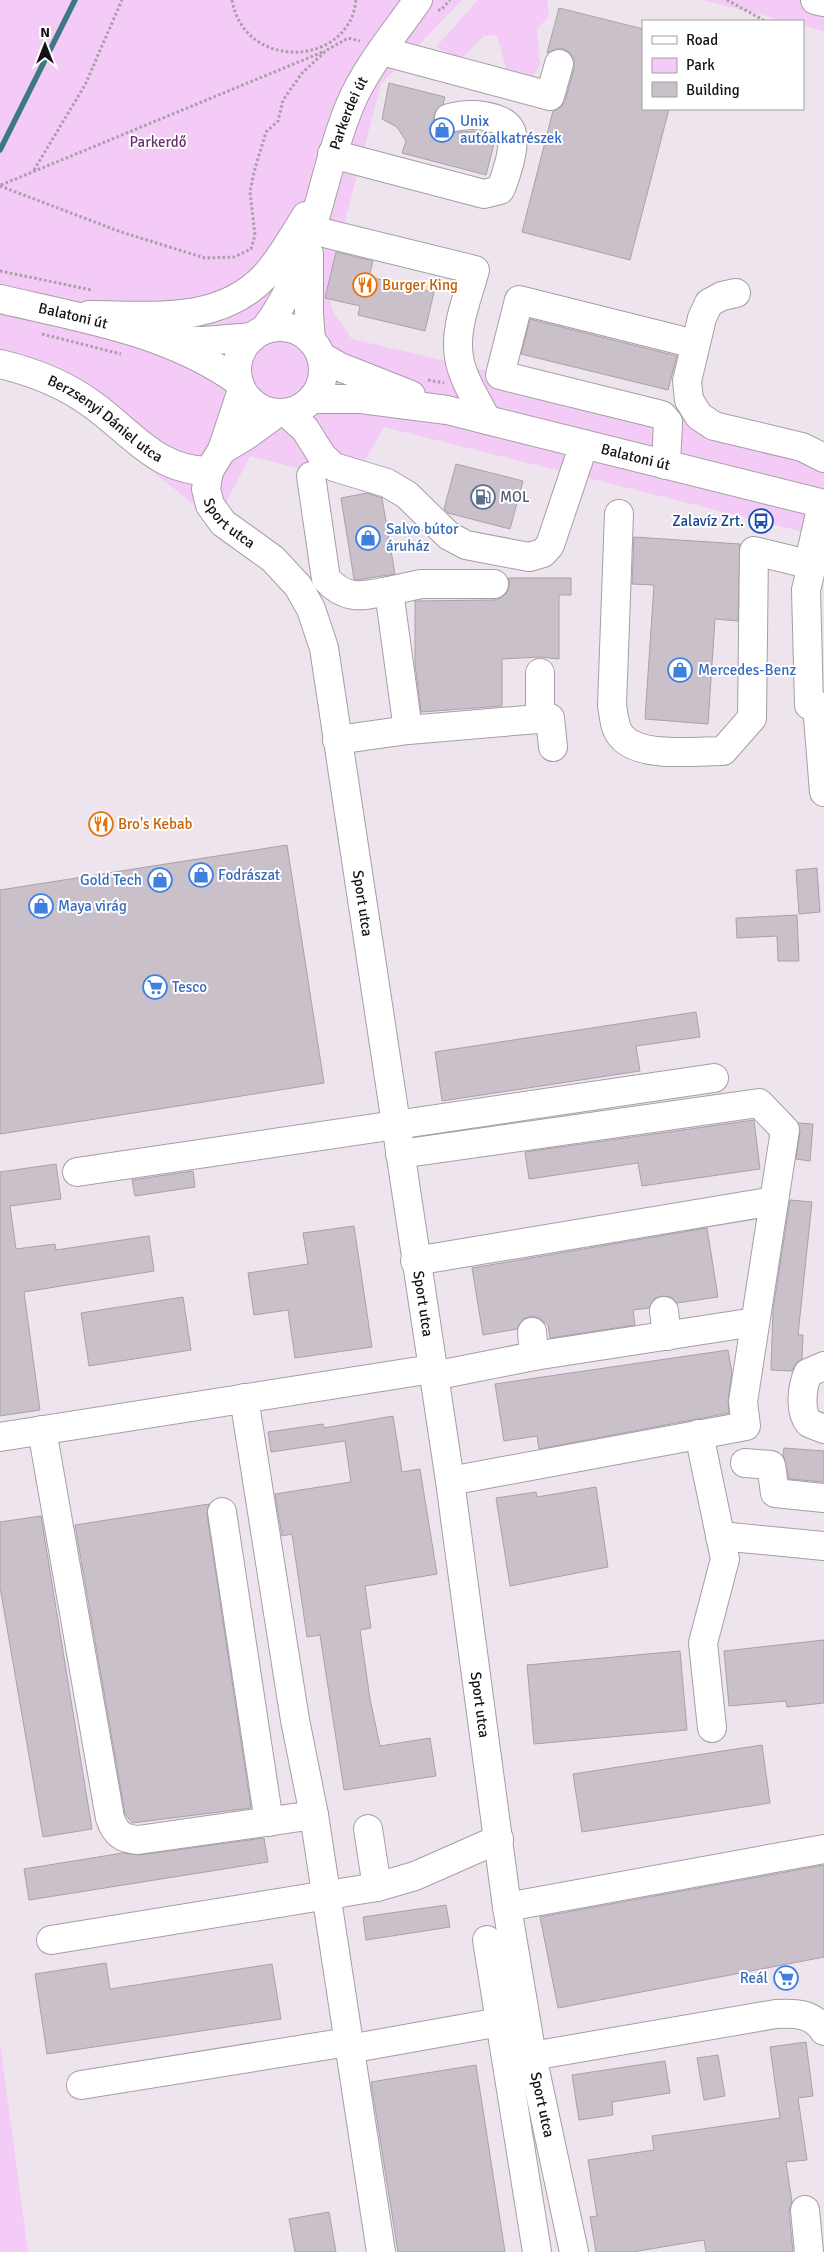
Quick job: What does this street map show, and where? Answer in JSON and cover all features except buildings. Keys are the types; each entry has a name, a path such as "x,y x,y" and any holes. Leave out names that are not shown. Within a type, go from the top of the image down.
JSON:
{"street":[{"name":"Parkerdei út","path":"258,334 280,310 311,235 332,154 375,46 418,0"},
{"path":"815,0 824,2"},
{"path":"375,46 550,96 559,64"},
{"path":"332,154 484,194 495,193 500,190 505,180 514,142 509,128 496,118 472,114 449,118"},
{"path":"68,315 177,316 212,309 232,301 250,290 266,276 322,192"},
{"name":"Parkerdei út","path":"311,235 309,314 316,348"},
{"path":"311,235 475,270 458,333 459,358 471,389 487,420"},
{"path":"736,292 722,296 709,303 702,318 687,381 689,400 699,416 714,426 802,447 824,458"},
{"name":"Balatoni út","path":"0,298 146,336 195,354 240,386 249,400 260,408 282,413 313,399 361,399 447,410 823,504"},
{"path":"666,465 668,422 662,415 500,375 519,300 695,344"},
{"name":"Balatoni út","path":"146,336 204,341 258,334 276,327 289,328 301,332 316,348 340,367 447,410"},
{"path":"240,386 239,358 244,346 258,334"},
{"path":"313,399 323,375 316,348"},
{"name":"Berzsenyi Dániel utca","path":"0,364 47,378 67,388 93,405 153,454 173,466 194,471 216,460"},
{"name":"Sport utca","path":"240,386 206,488 210,505 222,523 282,567 298,586 311,609 324,648 415,1261 450,1481 508,1907 532,2056 574,2252"},
{"path":"216,460 247,436 282,413 305,429 322,456 334,467 387,483 401,491 449,536 466,545 528,557 543,553 550,545 584,444"},
{"path":"311,476 326,579 332,586 357,597 422,584 494,584"},
{"path":"823,504 812,549 812,565 806,590 809,705 820,704 824,792"},
{"path":"619,514 612,705 615,724 624,740 652,751 723,751 752,718 754,552 812,565"},
{"path":"389,591 408,730"},
{"path":"540,673 540,719"},
{"path":"337,740 408,730 550,718 553,747"},
{"path":"77,1172 714,1078"},
{"path":"400,1154 759,1103 785,1130 743,1402 746,1426 450,1481"},
{"path":"415,1261 774,1201"},
{"path":"0,1437 244,1398 433,1373 533,1344 666,1323 755,1322"},
{"path":"824,1366 808,1373 804,1382 803,1411 809,1423 824,1429"},
{"path":"244,1398 295,1720 314,1815 325,1896 382,2252"},
{"path":"42,1430 110,1818 116,1832 129,1840 138,1840 314,1815"},
{"path":"699,1434 725,1559 703,1642 712,1728"},
{"path":"745,1463 771,1466 775,1493 824,1498"},
{"path":"222,1512 269,1822"},
{"path":"720,1536 824,1546"},
{"path":"231,1568 270,1561"},
{"path":"254,1728 295,1720"},
{"path":"368,1829 377,1887"},
{"path":"51,1940 377,1887 415,1876 499,1839"},
{"path":"508,1907 824,1849"},
{"path":"487,1940 537,2252"},
{"path":"532,2056 776,2014 805,2016 817,2022 824,2031"},
{"path":"81,2085 500,2022"},
{"path":"804,2210 809,2252"}],"path":[{"path":"34,170 85,85 122,0"},
{"path":"232,0 234,11 244,29 260,43 279,52 300,53 320,48 336,37 348,22 356,0"},
{"path":"727,0 763,20"},
{"path":"0,186 34,170 320,53 348,38 375,46"},
{"path":"320,48 320,53"},
{"path":"249,256 255,235 250,192 266,132 278,121 283,100 302,73 327,50"},
{"path":"0,186 121,232 205,258 234,257 251,249"},
{"path":"0,271 96,291"},
{"path":"38,333 122,354"}],"green space":[{"name":"Parkerdő","path":"0,0 462,0 381,84 346,217 329,295 333,312 352,339 824,451 824,537 384,427 353,482 250,456 216,522 40,382 0,371"},
{"path":"478,0 547,0 549,16 537,29 540,65 531,79 507,72 497,35 484,36 461,59 436,47"},
{"path":"703,0 824,0 824,31 804,26 804,20 781,20"},
{"path":"0,2044 28,2252 0,2252"}],"waterway":[{"path":"0,150 75,0"}],"place":[{"name":"Unix autóalkatrészek","path":"442,130"},
{"name":"Burger King","path":"365,285"},
{"name":"MOL","path":"483,497"},
{"name":"Zalavíz Zrt.","path":"761,521"},
{"name":"Salvo bútor áruház","path":"368,538"},
{"name":"Mercedes-Benz","path":"680,670"},
{"name":"Bro's Kebab","path":"101,824"},
{"name":"Fodrászat","path":"201,875"},
{"name":"Gold Tech","path":"160,880"},
{"name":"Maya virág","path":"41,906"},
{"name":"Tesco","path":"155,987"},
{"name":"Reál","path":"786,1978"}]}
